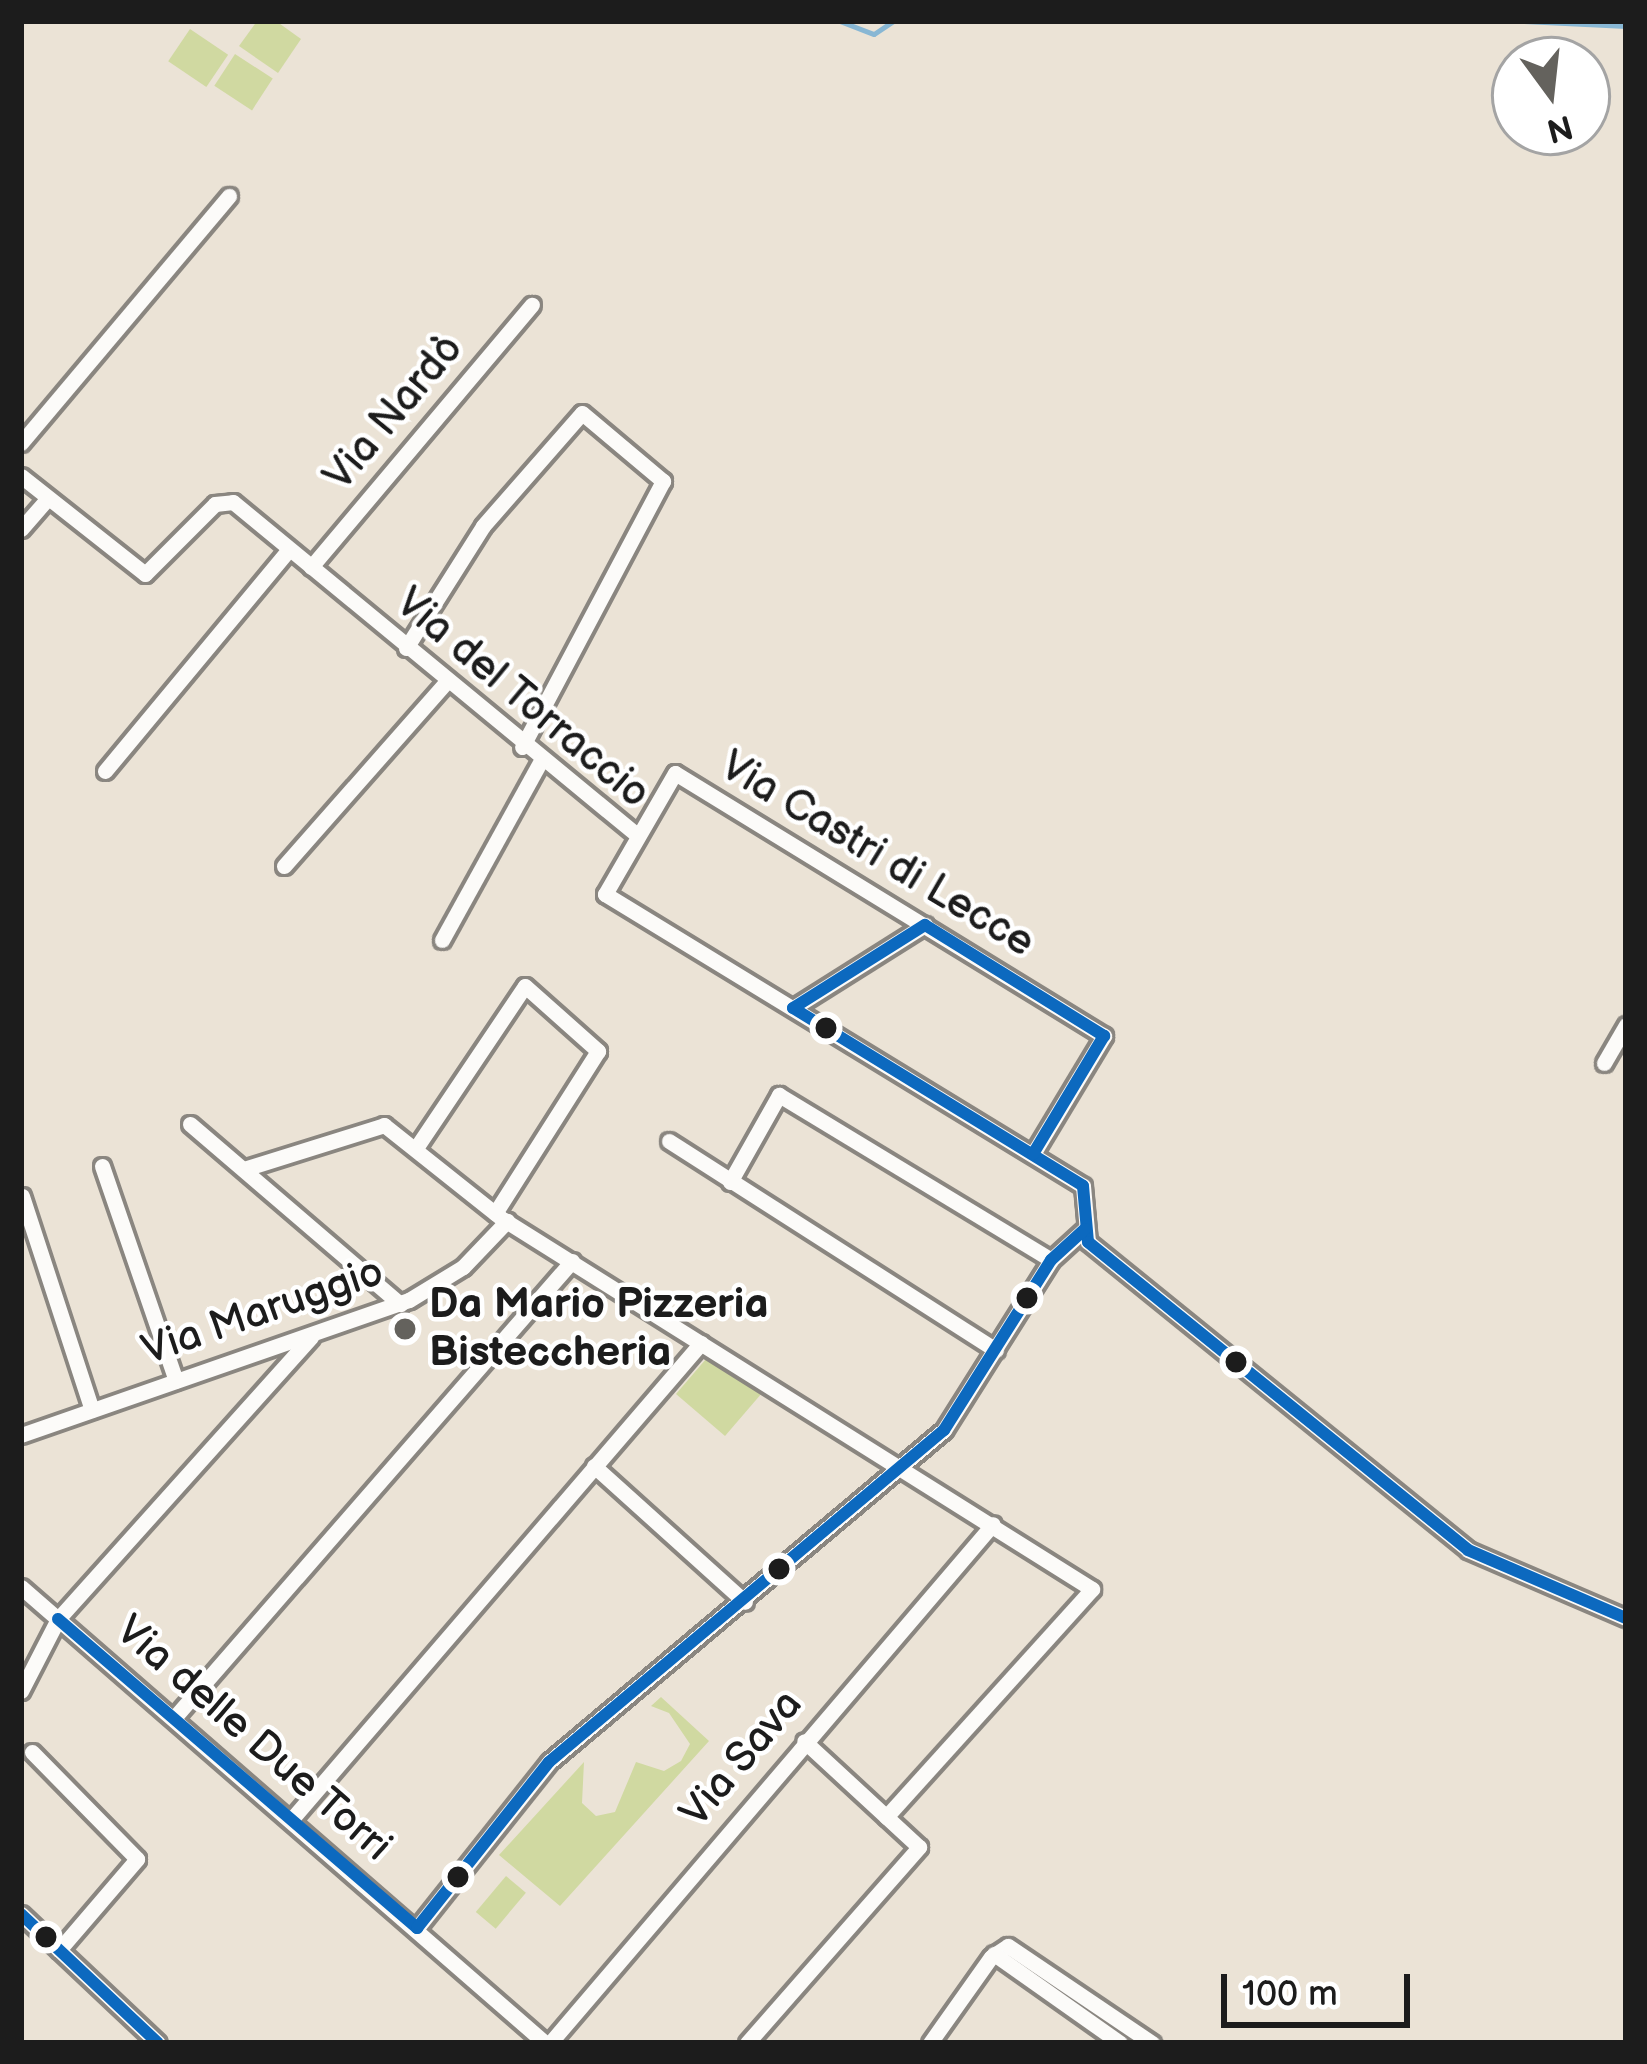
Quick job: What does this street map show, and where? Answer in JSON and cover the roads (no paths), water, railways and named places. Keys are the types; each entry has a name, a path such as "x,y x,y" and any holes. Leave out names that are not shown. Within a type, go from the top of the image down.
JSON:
{"street":[{"path":"21,443 229,196"},
{"name":"Via Nardò","path":"311,567 532,305"},
{"path":"406,648 483,526 582,413 663,481 523,747"},
{"name":"Via del Torraccio","path":"21,476 145,574 224,500 637,835 605,894 1083,1186 1082,1238"},
{"path":"21,529 49,498"},
{"path":"105,771 289,549"},
{"path":"284,866 446,682"},
{"path":"442,940 542,759"},
{"name":"Via Castri di Lecce","path":"637,835 675,773 1104,1036 1033,1154"},
{"path":"793,1008 925,925"},
{"name":"Via Maruggio","path":"21,1435 400,1304 463,1267 501,1217 598,1051 525,986 416,1148"},
{"path":"1604,1064 1626,1025"},
{"path":"730,1182 779,1094 1051,1260"},
{"path":"190,1124 400,1304"},
{"path":"244,1169 384,1125 501,1217 1092,1589 886,1817"},
{"path":"669,1141 996,1350"},
{"path":"102,1166 176,1381"},
{"path":"22,1196 92,1409"},
{"path":"417,1928 549,1762 745,1602 944,1430 1051,1260 1082,1238 1468,1550 1626,1618"},
{"path":"175,1718 572,1261"},
{"path":"21,1691 58,1619 313,1334"},
{"path":"291,1820 701,1343"},
{"path":"594,1466 745,1602"},
{"name":"Via Sava","path":"548,2043 993,1524"},
{"name":"Via delle Due Torri","path":"21,1587 548,2043"},
{"path":"747,2043 919,1847 804,1741"},
{"path":"32,1752 137,1859 58,1950"},
{"path":"22,1917 158,2043"},
{"path":"930,2043 994,1954 1018,1949 1152,2043"},
{"path":"994,1954 1120,2043"}],"waterway":[{"path":"840,21 874,34 893,21"},
{"path":"1524,21 1626,26"}],"place":[{"name":"Da Mario Pizzeria Bisteccheria","path":"405,1329"}]}
